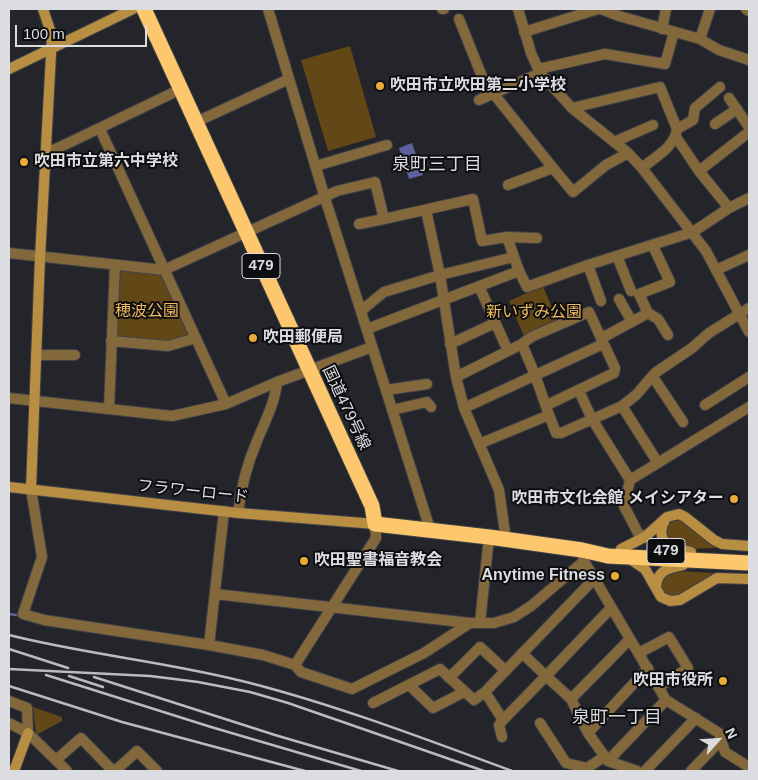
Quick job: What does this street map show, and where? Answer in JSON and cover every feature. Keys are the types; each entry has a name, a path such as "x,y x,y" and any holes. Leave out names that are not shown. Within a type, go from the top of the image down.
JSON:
{"highway":[{"name":"国道479号線","path":"144,9 372,506 375,524"},
{"name":"479","path":"375,524 489,537 583,556 601,548 633,562 749,570"},
{"name":"479","path":"614,553 691,552 749,555"},
{"name":"479","path":"614,553 749,564"}],"street":[{"path":"42,9 52,36 40,256 31,489 42,557 23,614 44,620 264,655 295,664 301,672 352,689 424,654 475,623 489,537"},
{"path":"47,19 51,9"},
{"path":"9,69 134,9"},
{"path":"268,9 325,198 430,529"},
{"path":"518,9 524,32 540,73 572,108 628,153 642,168 706,251 749,332"},
{"path":"524,32 599,9 620,12 662,29 700,39 719,50 749,60"},
{"path":"662,29 666,9"},
{"path":"700,39 710,9"},
{"path":"459,19 487,89 574,192 606,165 628,153"},
{"path":"479,100 540,73 543,68 605,54 665,64 674,32"},
{"path":"196,122 289,79"},
{"path":"572,108 660,87 676,133 699,171 729,208"},
{"path":"642,168 671,145 676,133 693,120 695,108 720,87"},
{"path":"46,152 100,129 181,89"},
{"path":"699,171 749,126 729,98"},
{"path":"715,124 737,109"},
{"path":"614,142 653,125"},
{"path":"100,129 226,404"},
{"path":"316,166 387,145"},
{"path":"508,185 553,168"},
{"path":"9,253 164,270 337,191 376,182 384,219"},
{"path":"507,237 527,287 588,265 693,232 729,208 749,198"},
{"path":"360,224 472,199 482,241 507,237 537,238"},
{"path":"426,210 440,275 456,377 464,408 498,490 506,540"},
{"path":"653,246 670,282 639,294 648,313 658,319 668,335"},
{"path":"716,270 749,255"},
{"path":"617,256 631,291"},
{"path":"362,310 384,292 440,275 514,257"},
{"path":"108,409 115,265"},
{"path":"588,265 601,301"},
{"path":"367,329 519,270"},
{"path":"479,286 508,351"},
{"path":"619,298 632,322"},
{"path":"522,344 536,375 556,432 561,433 622,406 636,395 652,372 692,348 710,333 749,308"},
{"path":"456,377 522,344 531,337 589,312 615,368 614,373 548,410 480,444"},
{"path":"464,408 536,375 602,341 648,313"},
{"path":"450,344 495,322"},
{"path":"111,342 168,346 196,338"},
{"path":"9,398 172,416 226,404 277,382 310,372 372,347"},
{"path":"36,354 75,355"},
{"path":"652,372 683,422"},
{"path":"705,405 749,377"},
{"path":"238,513 240,492 255,444 276,396 277,382"},
{"path":"386,390 426,384"},
{"path":"579,391 592,419 630,480 624,506 638,533 645,537"},
{"path":"392,410 427,402 431,406"},
{"path":"622,406 658,463"},
{"path":"630,480 749,407"},
{"name":"フラワーロード","path":"9,487 238,513 375,524"},
{"path":"210,645 224,511"},
{"path":"614,553 645,537 667,516 678,514 722,544 749,546"},
{"path":"667,516 661,526 661,537 666,545 691,552"},
{"path":"295,664 376,538 375,524"},
{"path":"215,594 475,623 494,623 514,618 531,606 583,556 611,608 666,700 719,733 725,752 749,767"},
{"path":"633,562 645,568 661,597 666,601 674,601 717,578 749,579"},
{"path":"656,588 657,578 663,571 683,565"},
{"path":"373,703 440,669 474,700 485,692 595,578"},
{"path":"502,737 500,725 503,720 611,608"},
{"path":"638,653 669,637 688,668 659,687"},
{"path":"571,699 630,639"},
{"path":"449,678 480,647 506,670"},
{"path":"522,654 571,699 588,733 606,759 637,771"},
{"path":"588,733 648,668"},
{"path":"409,685 433,708 464,692"},
{"path":"485,692 503,720"},
{"path":"540,724 566,763 587,768 606,759 666,700"},
{"path":"9,701 27,708 28,733 13,764"},
{"path":"645,771 696,718"},
{"path":"9,723 28,733 67,771"},
{"path":"56,760 81,738 114,771 137,751 157,771"},
{"path":"691,771 721,740"}],"green space":[{"path":"350,46 376,137 328,151 301,60"},
{"name":"穂波公園","path":"122,270 160,274 189,333 187,338 167,343 119,339 116,334 119,273"},
{"name":"新いずみ公園","path":"543,286 559,325 525,339 509,301"},
{"path":"678,520 685,523 718,548 685,548 670,542 665,534 665,529 671,522"},
{"path":"680,571 716,574 682,595 670,596 666,594 662,586 666,577"},
{"path":"33,707 62,717 62,721 36,735"}],"water":[{"path":"412,143 423,175 409,179 399,148"}],"waterway":[{"path":"9,614 16,615"}],"railway":[{"path":"9,635 69,648 190,669 250,683 349,713 512,771"},
{"path":"9,649 68,668"},
{"path":"9,669 150,676 198,682 250,692 288,703 484,771"},
{"path":"46,675 211,727 361,771"},
{"path":"69,676 103,687"},
{"path":"94,677 275,735 398,771"},
{"path":"9,686 122,722 305,771"}],"place":[{"name":"吹田市立吹田第二小学校","path":"380,86"},
{"name":"吹田市立第六中学校","path":"24,162"},
{"name":"吹田郵便局","path":"253,338"},
{"name":"吹田市文化会館 メイシアター","path":"734,499"},
{"name":"吹田聖書福音教会","path":"304,561"},
{"name":"Anytime Fitness","path":"615,576"},
{"name":"吹田市役所","path":"723,681"}],"district":[{"name":"泉町三丁目","path":"437,165"},
{"name":"泉町一丁目","path":"617,718"}]}
